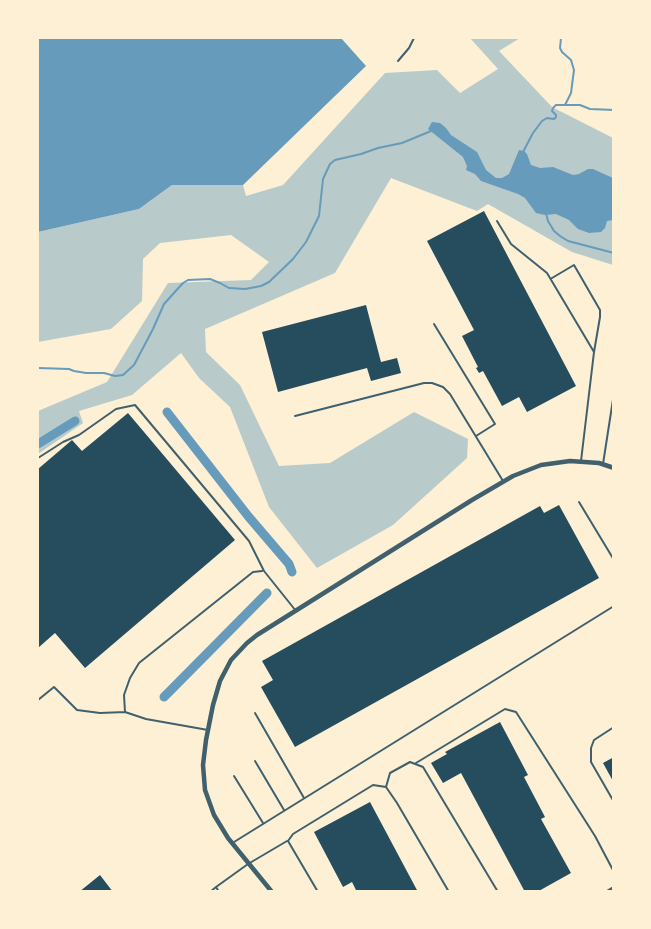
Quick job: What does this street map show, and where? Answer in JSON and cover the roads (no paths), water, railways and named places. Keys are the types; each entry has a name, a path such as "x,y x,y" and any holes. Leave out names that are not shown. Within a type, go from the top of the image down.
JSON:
{"street":[{"path":"272,891 231,843 214,815 205,790 203,765 208,730 220,681 231,660 247,643 504,481 541,465 562,462 581,461 614,468"},
{"path":"609,891 614,889"}],"lane":[{"path":"398,61 414,38"},
{"path":"497,221 511,244 547,273 594,352"},
{"path":"551,279 574,265 600,310 581,461"},
{"path":"434,324 495,424 476,436"},
{"path":"296,416 424,383 432,383 443,387 450,394 504,481"},
{"path":"603,464 614,393"},
{"path":"38,458 79,435 116,408 135,405 249,541 264,571 296,611"},
{"path":"579,502 614,560"},
{"path":"125,712 124,695 130,678 140,663 253,572 264,571"},
{"path":"231,843 614,606"},
{"path":"38,700 54,687 76,710 100,713 125,712 146,719 208,730"},
{"path":"414,764 505,709 516,712 595,836 614,872"},
{"path":"255,713 304,798"},
{"path":"614,727 594,740 591,748 591,762 614,802"},
{"path":"255,761 284,810"},
{"path":"449,891 386,787 390,773 410,762 423,767 498,891"},
{"path":"234,776 263,823"},
{"path":"210,891 248,864 288,841 293,834 373,785 386,787"},
{"path":"288,841 318,891"},
{"path":"216,887 219,891"}],"water":[{"path":"38,38 341,38 366,66 243,185 172,185 139,209 38,232"},
{"path":"432,122 440,123 451,135 477,152 486,170 496,178 509,174 519,150 527,154 531,165 540,168 553,167 573,175 593,169 613,178 613,220 607,221 601,232 589,233 578,229 569,220 556,214 536,213 525,198 481,181 475,174 466,170 467,166 463,157 428,129"}],"waterway":[{"path":"561,38 560,48 571,60 574,70 571,93 565,105"},
{"path":"523,152 542,121 556,117 552,111 556,105 580,105 590,109 614,110"},
{"path":"38,368 123,375 134,365 164,304 183,283 188,280 210,279 229,288 245,289 261,286 269,282 293,259 306,242 319,216 323,179 330,164 335,160 402,143 431,131"},
{"path":"546,213 554,231 568,241 614,253"},
{"path":"167,412 248,516 289,564 292,572"},
{"path":"38,444 75,421"},
{"path":"164,697 267,593"}]}
